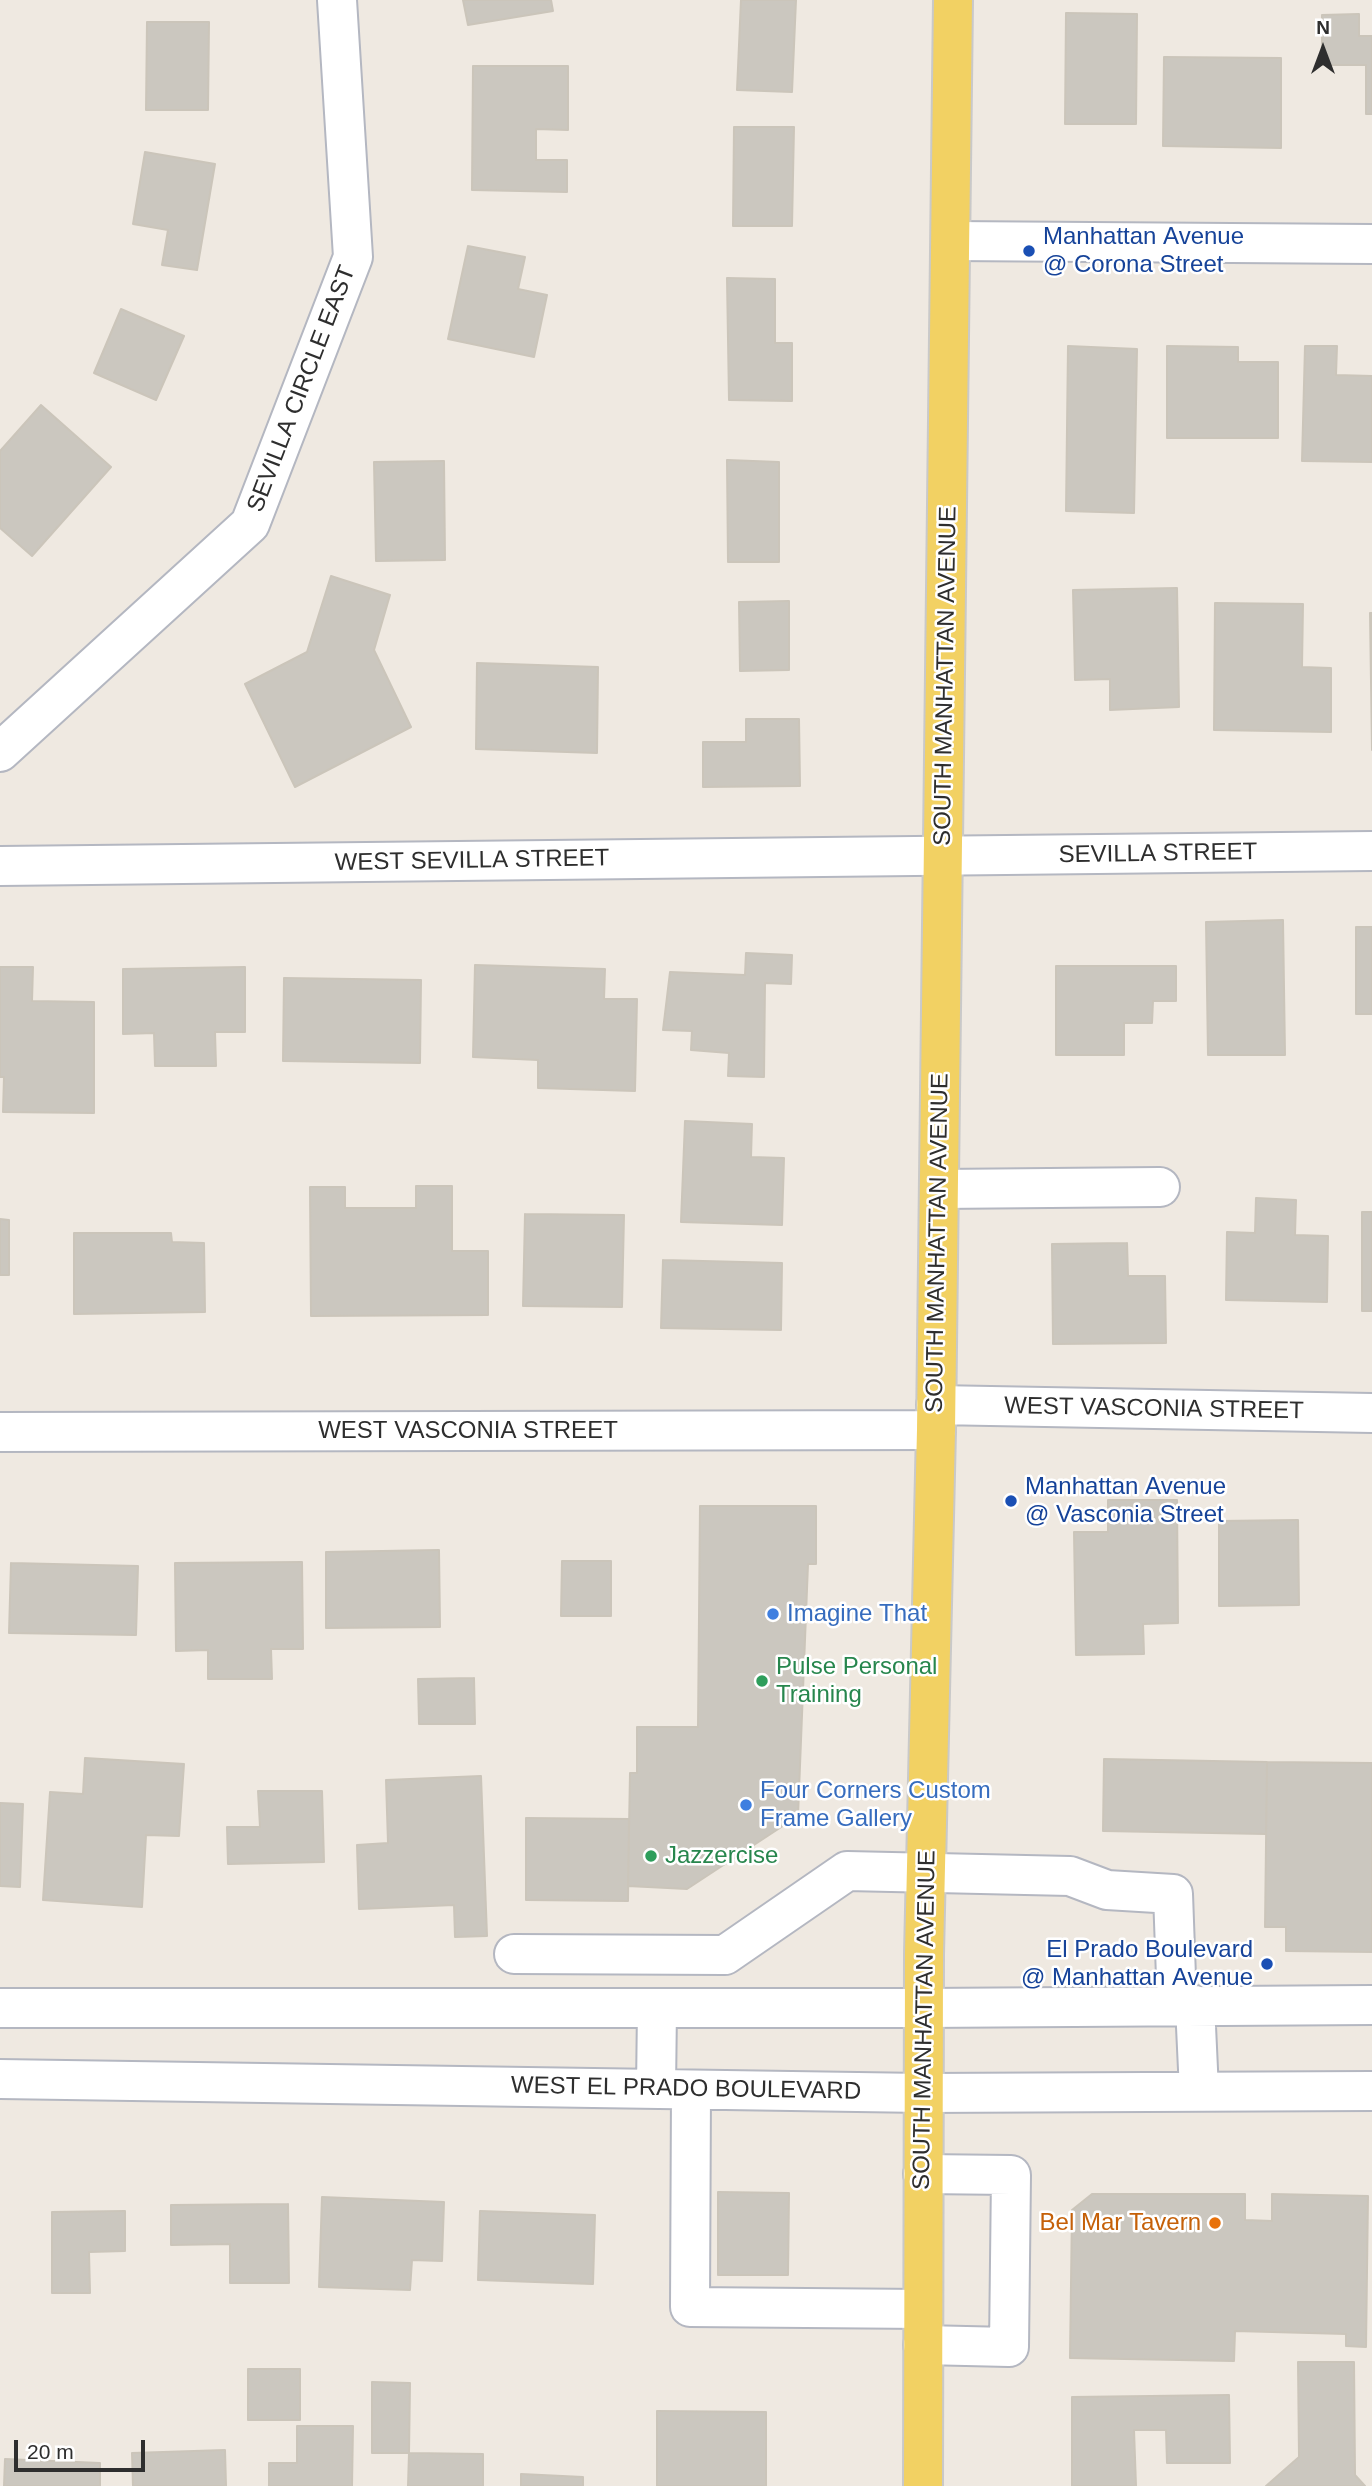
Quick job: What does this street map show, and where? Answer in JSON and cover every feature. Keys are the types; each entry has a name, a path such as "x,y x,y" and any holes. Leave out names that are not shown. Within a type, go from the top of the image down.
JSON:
{"main road":[{"name":"SOUTH MANHATTAN AVENUE","path":"923,2486 924,2008 936,1418 953,0"}],"street":[{"name":"SEVILLA CIRCLE EAST","path":"0,752 250,524 353,257 337,0"},
{"path":"951,241 1372,244"},
{"name":"SEVILLA STREET","path":"944,856 1372,851"},
{"name":"WEST SEVILLA STREET","path":"0,866 944,856"},
{"path":"939,1189 1160,1188"},
{"name":"WEST VASCONIA STREET","path":"0,1432 1372,1413"},
{"path":"514,1954 725,1955 847,1871 1070,1876 1107,1890 1173,1894 1199,2091"},
{"path":"724,2008 725,1955"},
{"path":"0,2008 1372,2005"},
{"path":"657,2008 674,2090 690,2307 923,2327 1009,2347 1011,2175 923,2174"},
{"name":"WEST EL PRADO BOULEVARD","path":"0,2079 923,2093 1372,2091"}],"building":[{"path":"463,0 551,0 553,11 468,25"},
{"path":"741,0 796,0 792,92 737,90"},
{"path":"1066,13 1137,14 1136,124 1065,124"},
{"path":"1359,14 1359,36 1372,36 1372,114 1366,114 1366,65 1322,65 1322,15"},
{"path":"147,22 209,22 208,110 146,110"},
{"path":"1164,57 1281,58 1281,148 1163,146"},
{"path":"473,66 568,66 568,130 536,129 536,160 567,160 567,192 472,190"},
{"path":"734,127 794,127 792,226 733,226"},
{"path":"145,152 215,164 197,270 162,265 168,230 133,224"},
{"path":"468,246 525,257 518,289 547,295 534,357 448,339"},
{"path":"727,278 775,279 775,343 792,343 792,401 729,400"},
{"path":"121,309 184,336 156,400 94,373"},
{"path":"1068,346 1137,349 1134,513 1066,511"},
{"path":"1167,346 1238,347 1238,362 1278,362 1278,438 1167,438"},
{"path":"1305,346 1337,346 1336,375 1372,376 1372,462 1302,461"},
{"path":"41,405 111,467 32,556 0,528 0,451"},
{"path":"727,460 779,462 779,562 728,562"},
{"path":"444,461 445,560 376,561 374,462"},
{"path":"331,576 390,595 374,650 411,727 295,787 245,684 307,652"},
{"path":"1177,588 1179,707 1110,710 1110,679 1075,680 1073,590"},
{"path":"789,601 789,670 740,671 739,602"},
{"path":"1215,603 1303,604 1302,667 1331,668 1331,732 1214,730"},
{"path":"1370,613 1372,613 1372,750"},
{"path":"477,663 598,667 597,753 476,749"},
{"path":"746,719 799,719 800,786 703,787 703,742 746,742"},
{"path":"1283,920 1285,1055 1208,1055 1206,922"},
{"path":"1356,927 1372,927 1372,1014 1356,1014"},
{"path":"746,953 792,955 791,984 765,983 764,1077 728,1076 729,1053 691,1050 692,1031 663,1030 670,972 745,975"},
{"path":"475,965 605,969 604,999 637,999 635,1091 538,1088 538,1060 473,1057"},
{"path":"1056,966 1176,966 1176,1001 1153,1001 1152,1023 1124,1023 1124,1055 1056,1055"},
{"path":"0,967 33,967 32,1001 94,1002 94,1113 3,1112 4,1077 0,1077"},
{"path":"245,967 245,1032 215,1032 216,1066 155,1066 154,1033 123,1034 123,969"},
{"path":"284,978 421,980 420,1063 283,1061"},
{"path":"685,1121 752,1124 751,1157 784,1158 782,1225 681,1222"},
{"path":"416,1186 452,1186 452,1251 488,1251 488,1315 311,1316 310,1187 345,1187 345,1208 416,1208"},
{"path":"1256,1198 1296,1200 1295,1235 1328,1236 1327,1302 1226,1300 1227,1232 1255,1233"},
{"path":"1362,1212 1372,1212 1372,1311 1362,1311"},
{"path":"525,1214 624,1215 622,1307 523,1306"},
{"path":"0,1219 9,1220 9,1275 0,1275"},
{"path":"74,1233 171,1233 172,1242 204,1243 205,1312 74,1314"},
{"path":"1127,1243 1128,1276 1165,1276 1166,1343 1053,1344 1052,1244"},
{"path":"663,1260 782,1263 781,1330 661,1328"},
{"path":"1108,1500 1177,1500 1178,1623 1143,1624 1144,1654 1076,1655 1074,1532 1108,1532"},
{"path":"700,1506 816,1506 816,1564 808,1564 798,1816 687,1889 628,1886 630,1773 637,1773 637,1727 698,1727"},
{"path":"1298,1520 1299,1605 1219,1606 1219,1521"},
{"path":"439,1550 440,1627 326,1628 326,1552"},
{"path":"562,1561 611,1561 611,1616 561,1616"},
{"path":"302,1562 303,1649 271,1649 272,1679 208,1679 208,1650 176,1651 175,1563"},
{"path":"11,1563 138,1566 136,1635 9,1633"},
{"path":"474,1678 475,1724 419,1724 418,1679"},
{"path":"85,1758 184,1764 179,1836 146,1835 142,1907 43,1900 50,1792 83,1794"},
{"path":"1104,1759 1267,1762 1266,1834 1103,1831"},
{"path":"1267,1762 1372,1763 1372,1952 1286,1951 1286,1927 1265,1927"},
{"path":"481,1776 487,1936 455,1937 454,1905 359,1909 357,1845 388,1843 386,1780"},
{"path":"258,1791 322,1791 324,1862 228,1864 227,1827 260,1827"},
{"path":"0,1803 23,1804 20,1887 0,1886"},
{"path":"526,1818 629,1819 628,1901 526,1900"},
{"path":"718,2192 789,2193 788,2275 718,2275"},
{"path":"1092,2194 1245,2194 1245,2220 1272,2221 1272,2194 1368,2196 1366,2347 1346,2346 1346,2334 1235,2331 1234,2361 1070,2358 1072,2210"},
{"path":"322,2197 444,2202 442,2261 412,2260 410,2290 319,2287"},
{"path":"288,2204 289,2283 230,2283 230,2244 171,2245 171,2205"},
{"path":"125,2211 125,2251 89,2252 90,2293 52,2293 52,2212"},
{"path":"480,2211 595,2215 593,2284 478,2280"},
{"path":"1298,2362 1354,2362 1355,2475 1365,2486 1266,2486 1299,2457"},
{"path":"248,2369 300,2369 300,2420 248,2420"},
{"path":"372,2382 410,2383 409,2453 372,2453"},
{"path":"1229,2395 1230,2463 1167,2463 1166,2430 1134,2430 1136,2486 1072,2486 1072,2397"},
{"path":"657,2411 766,2412 766,2486 657,2486"},
{"path":"297,2426 353,2426 352,2486 269,2486 269,2463 297,2463"},
{"path":"225,2450 226,2486 133,2486 132,2453"},
{"path":"409,2453 483,2454 483,2486 408,2486"},
{"path":"5,2459 100,2463 100,2486 4,2486"},
{"path":"521,2474 583,2477 583,2486 521,2486"}],"place":[{"name":"Manhattan Avenue @ Corona Street","path":"1029,251"},
{"name":"Manhattan Avenue @ Vasconia Street","path":"1011,1501"},
{"name":"Imagine That","path":"773,1614"},
{"name":"Pulse Personal Training","path":"762,1681"},
{"name":"Four Corners Custom Frame Gallery","path":"746,1805"},
{"name":"Jazzercise","path":"651,1856"},
{"name":"El Prado Boulevard @ Manhattan Avenue","path":"1267,1964"},
{"name":"Bel Mar Tavern","path":"1215,2223"}]}
